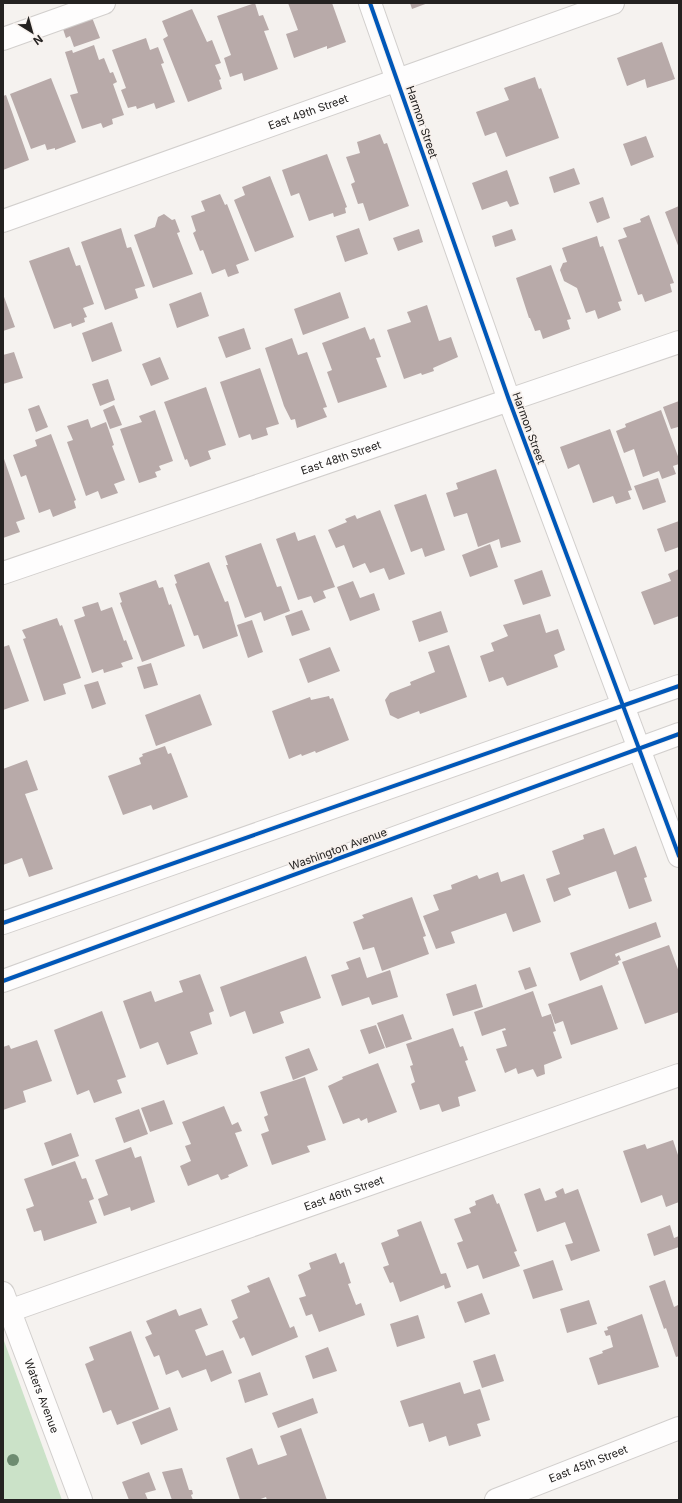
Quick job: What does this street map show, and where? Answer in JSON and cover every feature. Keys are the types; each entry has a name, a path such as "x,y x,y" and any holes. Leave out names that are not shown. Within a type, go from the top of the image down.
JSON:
{"street":[{"path":"3,39 104,3"},
{"name":"Harmon Street","path":"370,3 509,400 622,707 679,856"},
{"name":"East 49th Street","path":"3,221 613,3"},
{"name":"East 48th Street","path":"3,573 679,342"},
{"path":"3,923 679,686"},
{"name":"Washington Avenue","path":"3,981 679,734"},
{"name":"East 46th Street","path":"6,1302 679,1075"},
{"name":"Waters Avenue","path":"6,1302 81,1500"},
{"name":"East 45th Street","path":"496,1500 679,1428"}],"green space":[{"path":"3,1338 62,1500 3,1500"}],"building":[{"path":"255,3 259,16 263,15 269,30 264,31 278,69 244,81 242,73 230,77 224,58 231,55 217,16"},
{"path":"288,3 332,3 346,42 327,49 327,46 294,58 286,34 298,30"},
{"path":"410,3 428,3 412,9"},
{"path":"192,9 207,42 212,40 221,63 215,65 221,79 219,80 222,89 188,102 163,39 168,36 162,21"},
{"path":"91,15 100,38 74,47 70,36 66,38 62,26"},
{"path":"146,38 150,50 158,47 164,63 161,64 175,102 156,109 154,103 137,109 136,106 128,108 121,90 126,88 112,50"},
{"path":"662,42 675,79 647,88 645,79 627,86 617,58"},
{"path":"94,45 99,60 104,58 110,73 113,72 117,82 113,84 124,115 112,119 113,124 103,128 101,123 82,129 70,95 78,93 65,52 72,50 73,53"},
{"path":"535,77 539,89 541,88 559,138 506,157 496,132 485,136 476,112 509,100 504,88"},
{"path":"51,78 76,142 55,150 55,148 47,150 45,144 31,149 10,94"},
{"path":"6,95 29,160 3,170 3,96"},
{"path":"380,134 384,144 387,143 409,206 369,221 363,203 358,204 351,184 355,182 346,157 360,153 357,142"},
{"path":"646,136 654,157 631,166 623,144"},
{"path":"327,154 347,207 345,208 346,213 334,217 333,213 309,221 299,193 291,196 282,170"},
{"path":"574,168 580,184 554,193 549,177"},
{"path":"507,170 519,204 510,207 507,201 482,210 472,183"},
{"path":"270,176 294,237 255,252 234,200 245,195 242,187"},
{"path":"220,194 225,205 227,204 249,260 236,265 239,273 228,277 225,269 212,274 203,250 200,251 193,233 196,231 191,216 205,211 201,201"},
{"path":"603,197 610,218 597,223 589,202"},
{"path":"679,206 679,248 665,212"},
{"path":"164,214 172,220 175,219 180,232 177,233 193,274 153,288 134,235 155,227 158,217"},
{"path":"649,215 674,283 670,284 672,292 645,302 642,294 638,295 618,240 627,237 623,228 641,222 640,219"},
{"path":"121,228 127,248 131,247 145,286 135,289 138,298 105,310 81,242"},
{"path":"359,228 368,254 345,262 336,236"},
{"path":"419,229 423,242 398,251 393,238"},
{"path":"512,229 516,240 495,247 492,236"},
{"path":"597,236 600,247 603,246 622,301 618,302 621,310 598,319 595,310 586,313 577,288 564,281 560,270 563,263 567,262 562,248"},
{"path":"69,247 76,266 80,265 94,304 83,308 87,317 84,318 85,322 72,327 71,323 54,329 29,261"},
{"path":"551,265 571,319 567,320 570,329 543,339 540,330 535,331 529,318 516,278"},
{"path":"201,292 209,316 177,328 169,304"},
{"path":"340,292 349,318 303,335 294,309"},
{"path":"3,294 15,327 3,331"},
{"path":"427,305 439,341 451,337 458,357 433,368 434,371 422,375 421,373 404,379 387,330 411,322 407,312"},
{"path":"112,322 122,351 92,362 82,333"},
{"path":"365,327 370,340 374,338 381,357 376,358 387,387 338,403 327,372 332,370 322,343"},
{"path":"244,328 251,349 226,358 218,337"},
{"path":"292,338 298,355 307,352 327,407 323,408 327,417 297,428 295,419 291,420 284,406 265,348"},
{"path":"14,352 23,378 3,384 3,355"},
{"path":"160,357 169,379 151,386 142,364"},
{"path":"260,368 279,424 266,428 268,435 252,440 250,434 239,438 220,382"},
{"path":"108,379 115,400 100,406 92,384"},
{"path":"206,387 226,445 208,451 211,459 190,467 187,459 185,460 164,402"},
{"path":"679,401 679,430 678,427 671,429 663,407"},
{"path":"39,405 48,427 36,432 28,409"},
{"path":"114,405 122,425 110,429 103,410"},
{"path":"155,410 173,461 159,466 161,470 155,472 157,477 139,483 120,429 142,422 139,416"},
{"path":"661,410 679,459 679,464 673,466 676,474 662,479 659,471 643,477 634,449 624,453 616,431 626,427 625,424"},
{"path":"88,419 91,428 106,422 114,445 112,446 125,480 114,484 118,493 101,499 98,491 86,496 67,442 73,440 67,426"},
{"path":"610,429 632,490 628,491 631,499 616,504 613,496 593,503 579,464 568,469 560,447"},
{"path":"51,434 76,500 74,501 76,508 53,517 50,509 39,513 26,475 21,477 13,455 37,446 35,440"},
{"path":"3,456 25,519 16,522 20,532 3,538"},
{"path":"496,469 521,542 501,548 499,539 478,547 467,513 454,517 446,493 458,489 456,483"},
{"path":"658,478 666,502 643,510 634,486"},
{"path":"426,494 445,550 425,557 422,548 411,552 394,505"},
{"path":"380,510 405,574 389,580 384,568 370,573 365,563 353,568 344,545 336,548 328,530 347,522 345,519 355,515 357,519"},
{"path":"679,521 679,547 665,552 657,529"},
{"path":"295,532 298,541 315,535 335,587 323,591 326,598 314,603 311,596 298,600 276,539"},
{"path":"261,543 277,587 281,586 290,611 264,621 261,612 245,618 226,565 228,565 225,556"},
{"path":"490,544 498,567 470,577 462,555"},
{"path":"209,562 225,602 228,601 238,636 203,649 198,635 194,636 175,584 177,583 174,575"},
{"path":"679,569 679,616 654,625 641,592 671,581 668,574"},
{"path":"542,570 551,596 523,605 514,580"},
{"path":"156,580 159,588 163,587 169,605 171,604 185,646 142,662 120,603 122,602 119,593"},
{"path":"353,581 360,598 374,593 380,610 350,621 337,587"},
{"path":"98,602 101,611 112,607 124,641 126,640 133,659 121,663 123,667 104,673 103,669 92,673 74,620 85,616 82,607"},
{"path":"302,610 310,630 292,636 285,616"},
{"path":"441,611 448,632 419,642 412,621"},
{"path":"540,614 546,633 558,629 565,650 554,655 558,667 507,686 503,677 489,682 480,656 494,651 491,643 508,636 503,625"},
{"path":"57,618 60,626 62,625 81,678 63,684 66,694 44,701 23,639 26,638 22,630"},
{"path":"252,620 263,652 248,658 237,625"},
{"path":"9,645 29,701 3,710 3,647"},
{"path":"449,645 467,697 420,714 419,711 398,719 390,715 385,700 390,693 411,685 410,682 435,672 428,652"},
{"path":"330,647 340,671 308,683 299,659"},
{"path":"151,663 158,685 144,689 137,667"},
{"path":"98,681 106,704 92,709 84,685"},
{"path":"200,694 212,725 156,746 145,715"},
{"path":"329,696 330,699 333,698 349,740 316,753 315,751 302,756 301,754 289,759 272,711 310,697 311,700"},
{"path":"165,746 168,754 171,753 188,797 153,810 151,805 123,815 108,776 141,764 139,758 143,756 142,754"},
{"path":"27,760 38,790 25,794 53,869 29,877 22,858 3,865 3,769"},
{"path":"604,828 614,855 636,846 647,877 644,878 652,901 629,909 616,871 568,888 571,895 554,902 546,879 560,874 552,851 584,839 583,835"},
{"path":"498,872 501,882 524,874 541,922 513,932 506,913 451,932 455,943 436,949 423,916 439,910 433,895 452,889 451,885 477,875 479,879"},
{"path":"412,897 426,936 423,937 429,954 382,971 374,947 363,950 353,922 364,918 362,915"},
{"path":"656,922 661,937 615,954 616,957 619,955 621,960 618,961 619,964 580,981 570,953"},
{"path":"669,945 679,972 679,1012 645,1024 622,962"},
{"path":"306,956 321,998 280,1012 284,1023 253,1034 245,1011 230,1017 220,987"},
{"path":"360,957 367,978 390,970 398,997 372,1005 369,997 342,1006 331,975 349,969 346,962"},
{"path":"530,967 537,986 525,990 518,971"},
{"path":"200,974 214,1011 209,1013 212,1024 190,1032 198,1054 167,1065 158,1042 140,1049 123,1001 151,991 155,1002 183,992 179,981"},
{"path":"476,984 483,1007 453,1016 446,994"},
{"path":"602,985 618,1029 571,1045 563,1021 555,1024 548,1004"},
{"path":"533,991 542,1017 551,1014 556,1031 553,1032 562,1058 544,1065 545,1074 537,1077 533,1069 518,1074 516,1068 505,1073 496,1049 507,1046 502,1031 506,1030 505,1028 482,1036 474,1012"},
{"path":"102,1011 126,1077 117,1080 122,1093 94,1103 89,1090 77,1095 54,1030"},
{"path":"403,1014 412,1039 386,1048 377,1023"},
{"path":"376,1025 385,1048 369,1054 360,1030"},
{"path":"453,1028 460,1047 463,1046 468,1060 465,1061 476,1091 458,1097 460,1106 442,1112 439,1104 420,1110 411,1084 415,1082 410,1066 413,1065 406,1044"},
{"path":"37,1040 52,1081 23,1091 26,1102 3,1110 3,1047 9,1045 11,1049"},
{"path":"309,1048 318,1070 293,1080 285,1057"},
{"path":"378,1063 397,1112 368,1123 367,1118 361,1121 359,1118 343,1124 328,1086 343,1079 342,1077"},
{"path":"305,1077 326,1140 307,1146 310,1152 272,1165 261,1134 269,1131 264,1117 268,1115 260,1092"},
{"path":"164,1100 173,1124 150,1132 141,1108"},
{"path":"224,1106 232,1125 238,1122 242,1131 235,1133 248,1166 228,1175 229,1177 221,1180 218,1174 188,1186 180,1166 191,1161 185,1146 191,1144 182,1122"},
{"path":"139,1109 148,1134 124,1143 115,1118"},
{"path":"71,1133 79,1156 52,1166 44,1143"},
{"path":"673,1140 679,1158 679,1202 666,1207 662,1195 641,1203 623,1151 645,1144 647,1149"},
{"path":"131,1147 135,1158 141,1156 155,1202 131,1211 130,1207 104,1216 98,1199 108,1195 95,1160"},
{"path":"75,1161 82,1179 86,1178 94,1199 89,1201 97,1223 44,1241 41,1230 34,1232 26,1209 34,1206 24,1179"},
{"path":"540,1188 545,1201 557,1197 555,1192 563,1188 565,1194 578,1189 600,1251 571,1261 565,1245 573,1243 565,1222 537,1232 524,1194"},
{"path":"493,1194 497,1204 499,1203 517,1251 514,1252 520,1266 483,1279 478,1265 467,1269 457,1243 463,1241 454,1219 471,1213 469,1208 476,1205 475,1201"},
{"path":"421,1221 441,1274 446,1273 451,1287 445,1289 444,1285 400,1302 393,1282 390,1283 383,1267 389,1265 381,1243 399,1236 397,1230"},
{"path":"670,1225 674,1238 679,1236 679,1247 654,1256 647,1234"},
{"path":"336,1253 340,1264 344,1262 351,1283 348,1284 356,1305 361,1303 365,1315 319,1332 312,1314 306,1316 299,1298 306,1296 298,1275 311,1269 309,1263"},
{"path":"553,1260 563,1290 533,1299 523,1270"},
{"path":"269,1277 290,1328 294,1326 298,1337 252,1356 244,1337 240,1339 232,1321 238,1318 231,1300 250,1292 247,1286"},
{"path":"665,1280 674,1307 678,1305 679,1307 679,1356 676,1357 666,1328 664,1329 649,1286"},
{"path":"482,1293 490,1314 465,1323 457,1302"},
{"path":"589,1300 597,1324 567,1333 560,1309"},
{"path":"201,1308 208,1325 195,1330 206,1356 223,1350 232,1373 211,1382 206,1369 182,1378 178,1370 166,1375 159,1355 154,1357 145,1337 152,1334 146,1321 176,1309 179,1316"},
{"path":"642,1314 659,1367 598,1385 589,1358 603,1353 602,1351 613,1347 610,1335 606,1336 604,1331 608,1330 607,1327"},
{"path":"418,1315 425,1338 397,1347 390,1324"},
{"path":"131,1331 159,1409 117,1425 111,1410 103,1413 85,1364 94,1360 89,1347"},
{"path":"328,1347 337,1371 313,1379 305,1356"},
{"path":"495,1354 504,1381 482,1388 473,1361"},
{"path":"260,1372 268,1395 245,1403 238,1380"},
{"path":"460,1382 464,1394 480,1389 490,1420 477,1424 481,1436 449,1446 446,1436 429,1442 423,1423 409,1427 400,1401"},
{"path":"313,1398 318,1413 278,1428 272,1413"},
{"path":"170,1407 178,1430 141,1445 132,1422"},
{"path":"301,1428 327,1500 267,1500 266,1497 258,1500 240,1500 226,1458 252,1448 258,1465 287,1455 280,1436"},
{"path":"182,1468 189,1490 192,1490 193,1494 191,1495 193,1500 172,1500 162,1472"},
{"path":"149,1472 156,1490 145,1493 148,1500 129,1500 122,1482"}],"cycle path":[{"path":"370,3 509,400 679,856"},
{"path":"3,923 679,686"},
{"path":"3,981 679,734"}]}
